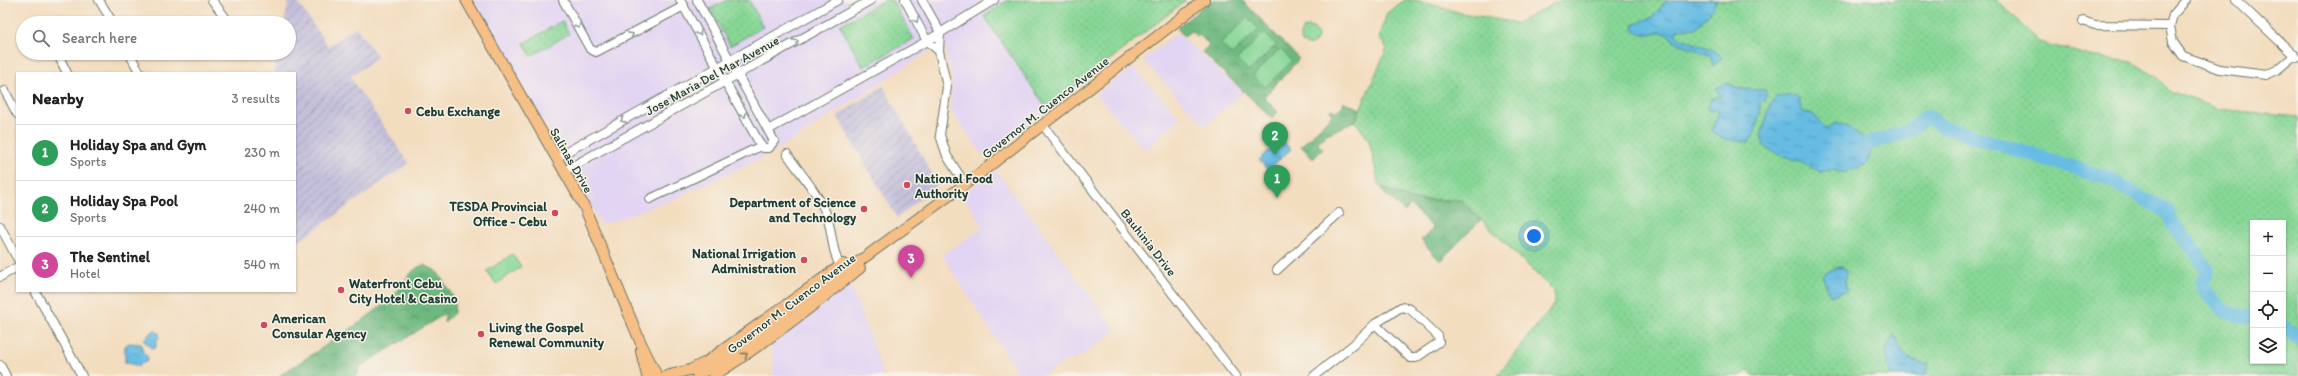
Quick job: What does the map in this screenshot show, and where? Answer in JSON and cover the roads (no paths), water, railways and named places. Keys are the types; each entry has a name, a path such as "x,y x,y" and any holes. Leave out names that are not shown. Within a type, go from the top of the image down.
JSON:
{"main road":[{"name":"Salinas Drive","path":"466,0 584,206 640,341 657,376"},
{"name":"Governor M. Cuenco Avenue","path":"666,376 695,373 732,354 964,184 1204,0"},
{"name":"Governor M. Cuenco Avenue","path":"695,373 721,352 840,266 888,233 900,232"},
{"name":"Governor M. Cuenco Avenue","path":"713,376 737,361 829,293 894,240 900,232"},
{"name":"Salinas Drive","path":"640,341 646,376"}],"street":[{"path":"99,0 109,16"},
{"path":"212,0 224,16"},
{"path":"564,0 590,49 596,52 682,3 726,80 761,146 766,149 774,145 768,130 699,1"},
{"name":"Jose Maria Del Mar Avenue","path":"556,158 838,0"},
{"name":"Jose Maria Del Mar Avenue","path":"564,171 871,0"},
{"path":"905,0 927,40 939,51"},
{"path":"922,0 940,32 939,51 947,87 940,135 947,156 964,184"},
{"path":"768,130 927,40 994,0"},
{"path":"2186,0 2173,15 2170,26 2173,42 2183,56 2220,69 2266,75 2277,70 2296,57 2236,0"},
{"path":"2083,21 2095,25 2170,26"},
{"path":"61,60 67,72"},
{"path":"133,60 139,72"},
{"path":"5,91 16,112"},
{"name":"Bauhinia Drive","path":"1042,124 1236,376"},
{"path":"650,199 761,146"},
{"path":"787,154 823,206 832,232 833,251 840,266"},
{"path":"1277,270 1339,213"},
{"path":"0,226 16,256"},
{"path":"0,277 16,268"},
{"path":"36,292 82,376"},
{"path":"1314,376 1353,346 1375,324 1401,307 1410,309 1438,336 1439,342 1416,358 1410,358 1375,324"},
{"path":"0,365 6,376"}],"water":[{"path":"1667,0 1717,0 1712,10 1696,28 1678,29 1675,34 1686,40 1714,50 1719,54 1722,57 1713,66 1711,58 1707,54 1675,42 1669,35 1661,32 1642,35 1633,30 1634,24 1653,17"},
{"path":"1727,83 1741,89 1765,90 1767,96 1765,101 1760,102 1760,114 1754,134 1749,142 1724,138 1712,131 1719,110 1710,111 1707,109 1711,99 1721,96 1716,88"},
{"path":"1795,95 1800,101 1800,106 1803,112 1813,114 1826,129 1837,122 1861,136 1872,149 1867,164 1845,173 1832,170 1820,172 1802,162 1777,154 1764,146 1761,135 1772,101 1776,97"},
{"path":"1281,139 1291,149 1268,170 1259,160"},
{"path":"1839,267 1845,268 1847,272 1845,281 1847,291 1830,296 1822,275 1825,272"},
{"path":"154,330 159,333 159,337 156,342 156,347 153,349 143,340"},
{"path":"1894,336 1907,357 1917,362 1929,364 1925,376 1891,376 1885,355 1887,347"},
{"path":"129,343 141,344 143,352 148,357 147,361 138,366 125,362 125,346"}],"waterway":[{"path":"1869,143 1893,136 1914,127 1927,116 1943,127 2105,177 2168,212 2172,224 2188,241 2208,271 2202,283 2211,298 2222,309 2236,315 2250,317"},
{"path":"2284,328 2298,337"}],"place":[{"name":"Cebu Exchange","path":"408,111"},
{"name":"Holiday Spa Pool","path":"1275,155"},
{"name":"National Food Authority","path":"907,185"},
{"name":"Holiday Spa and Gym","path":"1277,198"},
{"name":"Department of Science and Technology","path":"864,209"},
{"name":"TESDA Provincial Office - Cebu","path":"555,213"},
{"name":"National Irrigation Administration","path":"804,260"},
{"name":"The Sentinel","path":"911,278"},
{"name":"Waterfront Cebu City Hotel & Casino","path":"341,290"},
{"name":"American Consular Agency","path":"264,325"},
{"name":"Living the Gospel Renewal Community","path":"481,334"}]}
